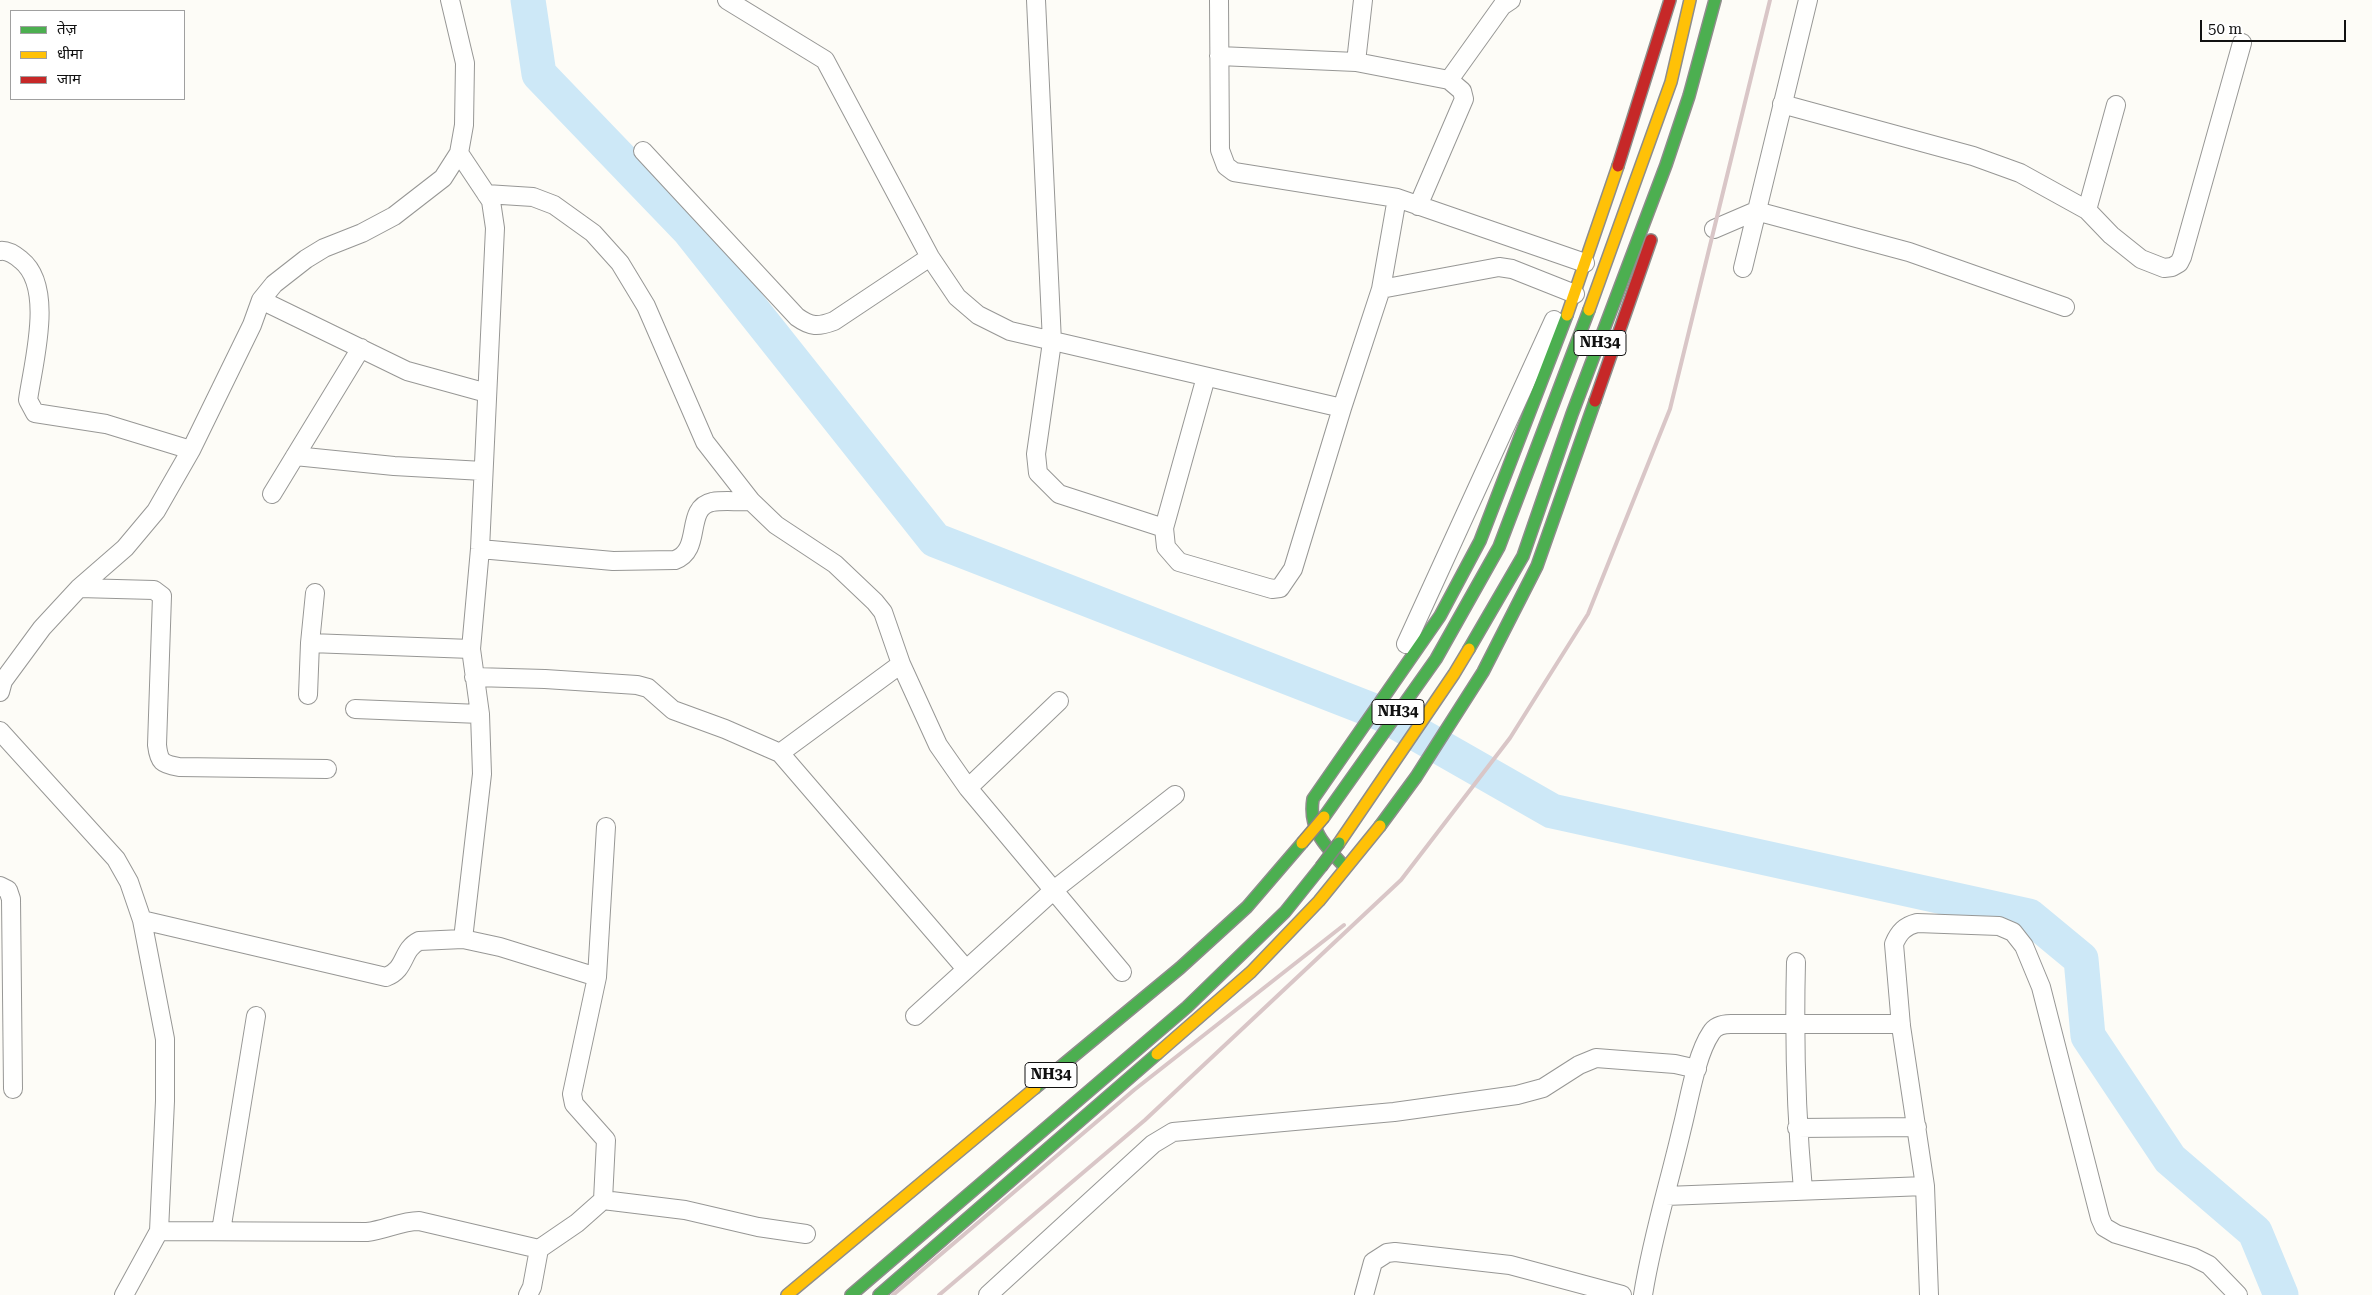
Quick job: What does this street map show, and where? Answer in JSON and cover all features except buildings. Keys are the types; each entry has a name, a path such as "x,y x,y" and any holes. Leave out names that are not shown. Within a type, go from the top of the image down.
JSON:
{"main road":[{"path":"1346,869 1318,837 1309,813 1313,799 1354,740 1411,648 1440,616 1480,541 1571,293 1584,264 1623,153 1670,0"},
{"name":"NH34","path":"787,1295 1180,968 1247,906 1324,817 1436,659 1502,538 1602,276 1671,82 1690,0"},
{"name":"NH34","path":"851,1295 1187,1007 1285,912 1339,843 1454,674 1523,556 1572,414 1666,165 1689,96 1715,0"},
{"path":"879,1295 1251,972 1319,902 1416,778 1483,672 1537,566 1649,248 1706,76 1726,0"}],"street":[{"path":"1,682 42,628 79,588 124,548 156,511 191,450 229,375 261,300 274,284 306,258 324,248 362,233 394,216 443,178 459,153 464,125 465,63 450,0"},
{"path":"727,0 810,49 825,60 930,257 957,297 978,315 1010,331 1052,342 1342,408"},
{"path":"1036,0 1052,342 1036,454 1038,473 1059,494 1164,528"},
{"path":"1219,0 1220,150 1226,166 1234,172 1397,198 1584,264"},
{"path":"1356,62 1363,0"},
{"path":"1449,80 1502,6 1511,0"},
{"path":"1743,268 1808,0"},
{"path":"1782,104 1973,156 2020,173 2087,210 2118,241 2141,260 2164,268 2172,267 2179,263 2242,43"},
{"path":"1219,56 1356,62 1449,80 1462,91 1464,99 1418,206"},
{"path":"2087,210 2116,105"},
{"path":"643,151 797,317 810,326 822,326 834,321 930,257"},
{"path":"459,153 491,201 495,228 480,549 471,649 480,714 482,774 463,939"},
{"path":"486,194 533,197 554,205 593,233 620,263 646,306 705,442 751,501 789,535 835,564 876,602 883,612 901,664 934,739 968,788 1122,972"},
{"path":"1206,377 1164,528 1166,547 1179,562 1272,589 1280,588 1293,569 1342,408 1381,289 1397,198"},
{"path":"1714,229 1756,211 1908,252 2064,307"},
{"path":"0,251 5,250 24,262 32,274 40,300 40,315 28,400 35,413 106,424 191,450"},
{"path":"1381,289 1499,267 1512,269 1571,293 1411,648"},
{"path":"261,300 407,371 487,393"},
{"path":"272,494 361,348"},
{"path":"295,456 394,466 483,471"},
{"path":"480,549 613,561 675,560 683,557 688,551 697,513 706,504 712,502 751,501"},
{"path":"79,588 154,590 162,596 157,745 158,756 165,764 179,767 326,769"},
{"path":"308,695 310,643 315,593"},
{"path":"310,643 471,649"},
{"path":"780,753 901,664"},
{"path":"474,677 545,678 638,685 648,688 679,713 725,729 780,753 966,969"},
{"path":"968,788 1058,701"},
{"path":"355,709 480,714"},
{"path":"0,731 116,859 129,882 142,920 165,1039 165,1101 159,1231 126,1294"},
{"path":"915,1016 1054,889 1175,795"},
{"path":"528,1295 539,1249 577,1223 603,1200 606,1140 574,1104 572,1094 597,977 606,827"},
{"path":"0,886 8,890 11,899 6,958 6,1035 13,1089"},
{"path":"142,920 386,977 394,974 400,968 408,950 412,944 418,941 463,939 500,947 597,977"},
{"path":"1929,1295 1925,1186 1901,1024 1894,944 1898,934 1907,926 1917,923 2000,926 2013,932 2024,946 2041,987 2100,1218 2104,1227 2116,1234 2193,1257 2209,1265 2238,1295"},
{"path":"1796,962 1797,1128 1803,1190"},
{"path":"221,1231 256,1016"},
{"path":"1643,1295 1650,1250 1666,1196 1697,1069 1712,1031 1721,1025 1795,1023 1901,1024"},
{"path":"988,1295 1153,1144 1173,1132 1394,1112 1517,1095 1543,1088 1579,1065 1596,1058 1676,1064 1697,1069"},
{"path":"1797,1128 1917,1127"},
{"path":"1666,1196 1925,1186"},
{"path":"603,1200 685,1210 758,1227 806,1234"},
{"path":"159,1231 367,1232 382,1231 411,1221 419,1221 539,1249"},
{"path":"1364,1295 1373,1262 1380,1256 1395,1252 1510,1265 1622,1295"}],"waterway":[{"path":"528,0 539,74 689,230 935,540 1382,714 1552,811 2029,916 2081,959 2088,1036 2170,1159 2255,1232 2281,1295"}],"railway":[{"path":"939,1295 1145,1120 1401,880 1510,738 1588,614 1670,409 1770,0"},
{"path":"893,1295 1134,1090 1344,925"}],"traffic: fast":[{"path":"1469,649 1523,556 1572,414 1666,165 1689,96 1715,0"},
{"path":"1324,817 1436,659 1499,547 1589,310"},
{"path":"1344,866 1330,851 1316,828 1312,810 1313,799 1440,616 1480,541 1567,315"},
{"path":"1380,826 1416,777 1483,672 1537,566 1595,401"},
{"path":"1035,1088 1180,968 1247,907 1302,843"},
{"path":"1321,867 1339,843"},
{"path":"851,1295 1187,1007 1285,912 1321,867"},
{"path":"879,1295 1157,1054"}],"traffic: slow":[{"path":"1589,310 1671,82 1690,0"},
{"path":"1567,315 1618,166"},
{"path":"1339,843 1469,649"},
{"path":"1302,843 1324,817"},
{"path":"1157,1054 1251,972 1319,901 1380,826"},
{"path":"787,1295 1035,1088"}],"traffic: jam":[{"path":"1618,166 1670,0"},
{"path":"1595,401 1651,240"}]}
